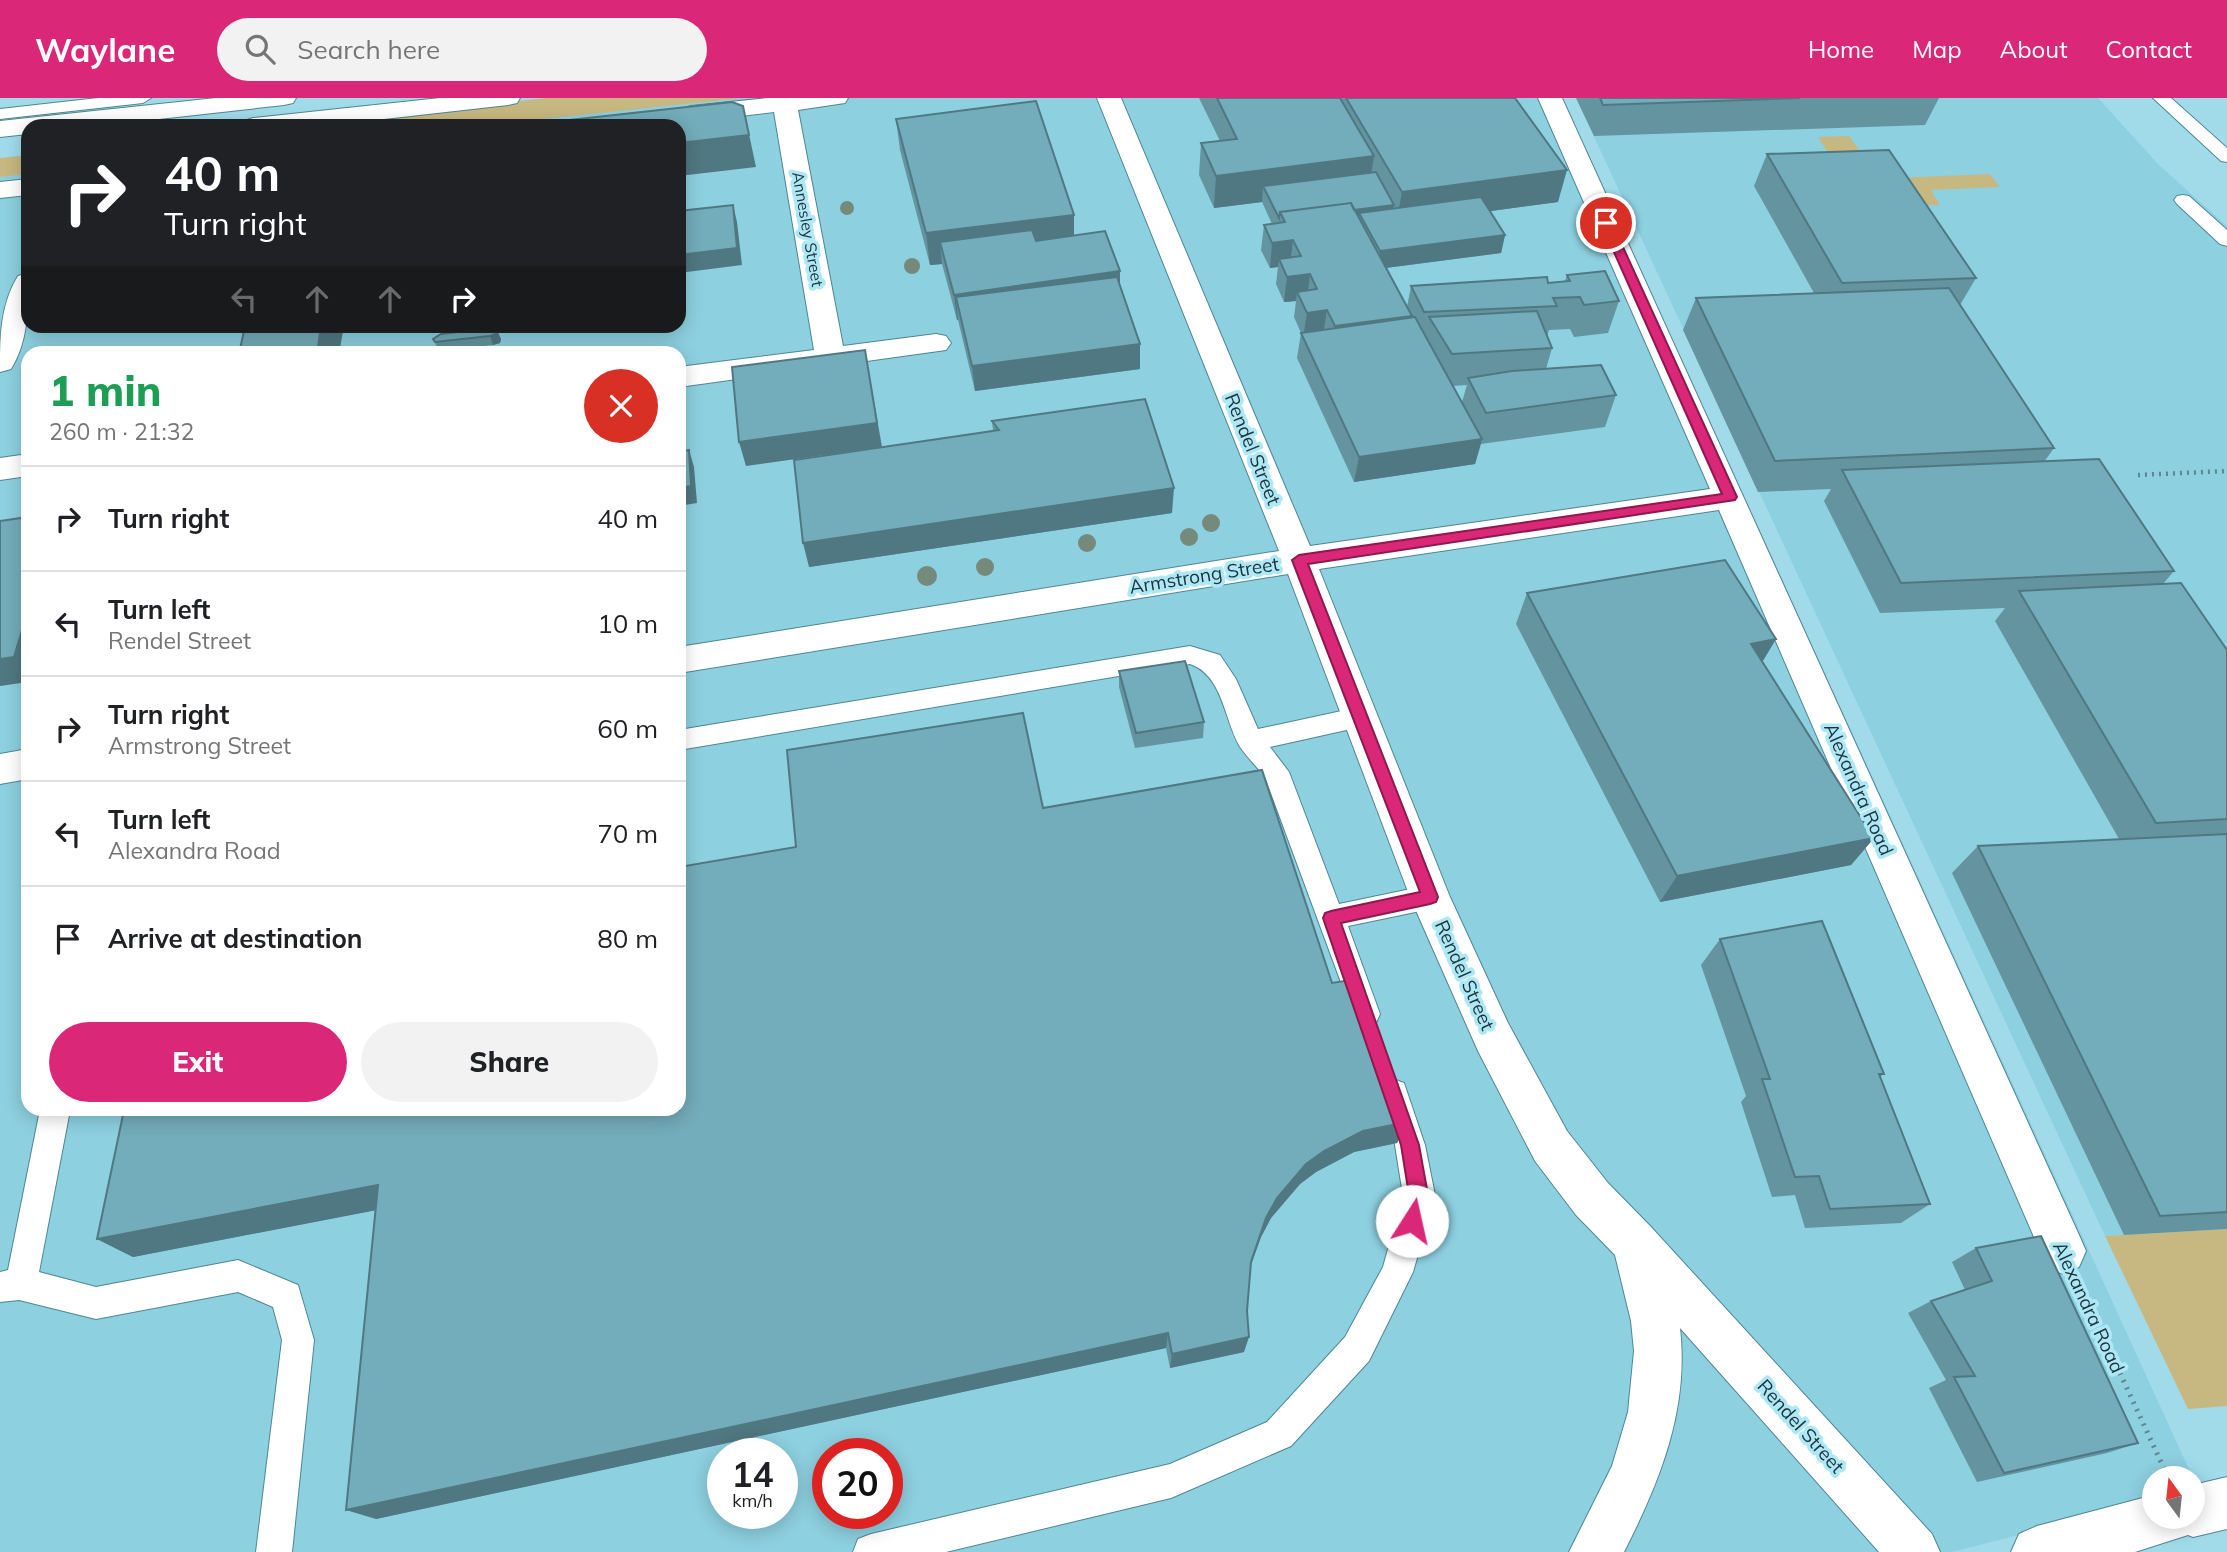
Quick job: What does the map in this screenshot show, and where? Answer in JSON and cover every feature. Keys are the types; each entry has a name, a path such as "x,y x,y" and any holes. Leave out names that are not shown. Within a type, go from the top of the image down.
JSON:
{"main road":[{"path":"92,119 284,98"},
{"path":"317,119 509,98"},
{"path":"663,117 836,98"},
{"name":"Rendel Street","path":"1108,98 1299,560 1430,897 1493,1037 1551,1146 1591,1199 1635,1243 1914,1552"},
{"name":"Alexandra Road","path":"1550,98 1731,497 2063,1251"},
{"name":"Annesley Street","path":"785,104 830,355"},
{"path":"0,129 21,127"},
{"path":"0,190 21,188"},
{"path":"0,362 21,302"},
{"path":"686,376 936,343"},
{"path":"0,469 21,466"},
{"name":"Armstrong Street","path":"686,659 1299,560 1731,497"},
{"path":"0,769 21,765"},
{"path":"1595,1552 1618,1515 1639,1467 1651,1422 1657,1365 1655,1322 1635,1243"},
{"path":"2205,1508 2227,1503"},
{"path":"2037,1552 2142,1524"}],"lane":[{"path":"0,114 143,98"},
{"path":"2161,98 2227,157"},
{"path":"2183,200 2227,240"},
{"path":"686,739 1189,655 1211,662 1224,679 1250,741 1276,772 1380,1053 1410,1145 1419,1195 1397,1272 1357,1349 1279,1434 1171,1481 871,1552"},
{"path":"1250,741 1360,717"},
{"path":"1331,918 1430,897"},
{"path":"9,1285 21,1283 54,1116"},
{"path":"9,1285 96,1303 238,1276 287,1296 298,1340 274,1552"}],"path":[{"path":"2138,475 2227,471"},
{"name":"Alexandra Road","path":"2063,1251 2163,1466"}],"shaded area":[{"path":"547,98 742,98 544,119 356,119"},
{"path":"734,98 1562,98 2187,1466 2142,1466 2142,1504 1952,1552 0,1552 0,173 21,171 21,333 686,333 686,119 529,119"},
{"path":"1576,98 2098,98 2159,165 2227,226 2227,1228 2105,1236"},
{"path":"1849,136 1882,181 1847,183 1818,137"},
{"path":"21,156 21,175 0,177 0,158"},
{"path":"1990,174 2000,187 1931,190 1940,205 1913,206 1894,178"},
{"path":"2227,1229 2227,1406 2188,1409 2105,1236"}],"building":[{"path":"1217,98 1340,98 1374,156 1216,176 1201,143 1237,139"},
{"path":"1346,98 1515,98 1567,170 1402,192"},
{"path":"1600,98 1800,98 1603,105"},
{"path":"1036,101 1074,215 926,233 896,119"},
{"path":"732,102 743,106 749,135 686,142 686,119 578,119"},
{"path":"1889,150 1976,278 1842,283 1767,154"},
{"path":"1376,172 1394,205 1354,210 1351,203 1280,212 1279,218 1263,186"},
{"path":"1481,197 1505,235 1380,251 1359,213"},
{"path":"1351,203 1412,316 1335,326 1327,310 1307,313 1297,292 1317,289 1310,274 1287,277 1279,259 1301,256 1293,240 1272,243 1264,225 1285,222 1280,212"},
{"path":"733,205 737,248 686,254 686,210"},
{"path":"1032,230 1036,241 1105,231 1120,271 954,295 940,242"},
{"path":"1605,271 1619,301 1584,305 1580,297 1553,298 1557,306 1424,312 1411,286 1547,277 1548,283 1570,281 1567,275"},
{"path":"1117,277 1140,344 972,366 956,297"},
{"path":"1949,288 2054,448 1775,461 1696,298"},
{"path":"1537,311 1552,348 1452,354 1429,317"},
{"path":"1415,317 1482,439 1359,457 1301,333"},
{"path":"244,333 320,333 318,346 241,346"},
{"path":"496,333 435,342 433,339 441,334"},
{"path":"865,350 877,423 739,442 732,367"},
{"path":"1601,365 1616,395 1486,413 1468,378 1512,371"},
{"path":"1145,399 1174,488 803,543 794,460 999,430 992,421"},
{"path":"689,450 691,486 686,487 686,451"},
{"path":"2099,459 2174,571 1901,583 1842,470"},
{"path":"21,518 21,634 14,657 0,659 0,521"},
{"path":"1725,560 1776,639 1751,644 1874,838 1677,876 1527,593"},
{"path":"2181,583 2227,650 2227,819 2156,823 2019,591"},
{"path":"1185,661 1204,722 1136,733 1119,671"},
{"path":"1023,713 1043,808 1262,770 1332,983 1357,979 1407,1122 1363,1131 1324,1151 1306,1164 1277,1198 1266,1218 1251,1262 1247,1311 1249,1337 1172,1354 1168,1333 346,1510 378,1185 97,1239 123,1116 686,1116 686,866 796,847 787,750"},
{"path":"2227,834 2227,1212 2160,1216 1978,846"},
{"path":"1822,921 1884,1074 1879,1074 1930,1204 1830,1209 1819,1176 1795,1177 1762,1079 1770,1079 1720,939"},
{"path":"2041,1236 2138,1443 2004,1473 1954,1377 1975,1376 1931,1301 1992,1281 1976,1248"}],"route":[{"path":"1412,1221 1419,1195 1410,1145 1380,1052 1331,918 1430,897 1299,560 1731,497 1606,223"}]}
